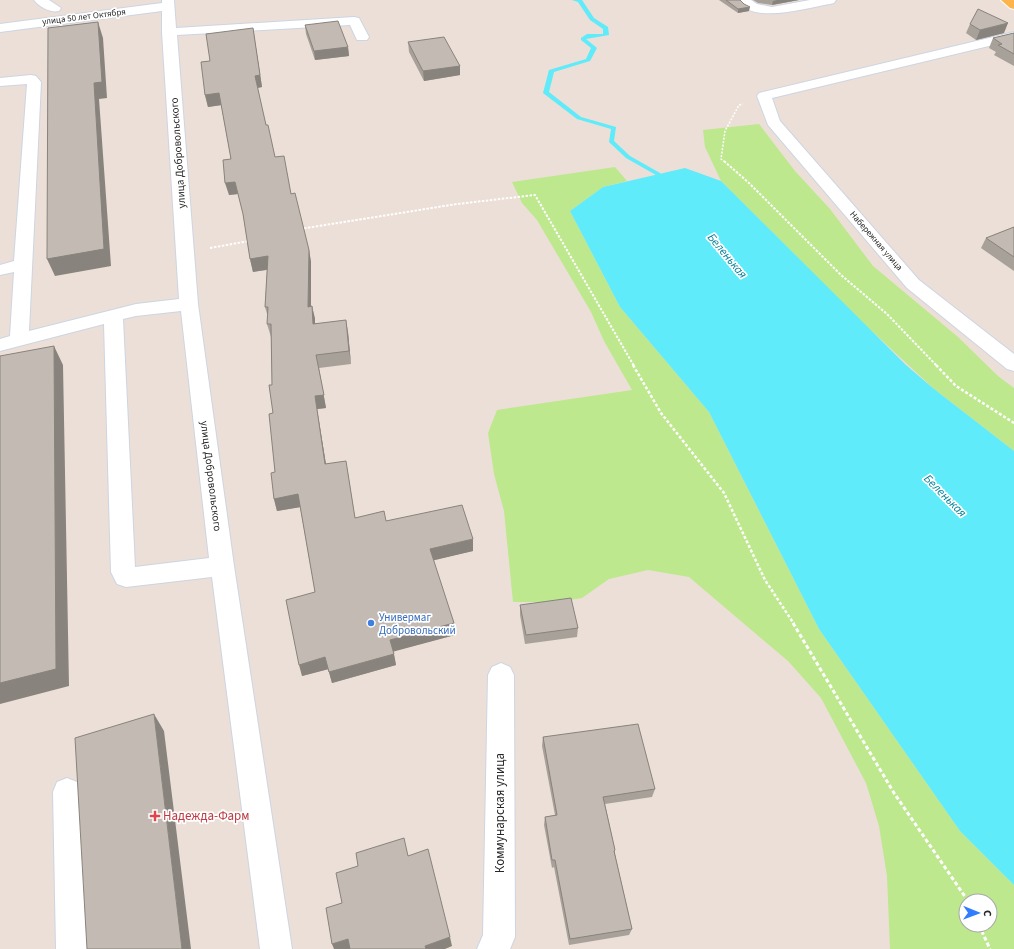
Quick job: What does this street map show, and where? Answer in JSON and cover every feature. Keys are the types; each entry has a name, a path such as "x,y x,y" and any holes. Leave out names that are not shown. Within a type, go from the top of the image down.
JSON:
{"main road":[{"path":"1007,0 1014,5"}],"street":[{"path":"40,0 55,8"},
{"path":"742,0 753,7 772,11 830,0"},
{"name":"улица 50 лет Октября","path":"0,28 168,3"},
{"name":"улица Добровольского","path":"168,3 189,304 222,566 276,949"},
{"name":"улица 50 лет Октября","path":"31,11 70,6"},
{"path":"169,32 354,21 362,37"},
{"path":"764,96 1014,36"},
{"path":"0,82 31,79 34,82 19,340"},
{"name":"Набережная улица","path":"764,96 773,122 913,284 1014,364"},
{"path":"0,270 23,265"},
{"path":"0,345 136,310 189,304"},
{"path":"113,316 123,572 126,577 136,577 222,566"},
{"name":"Коммунарская улица","path":"493,949 499,937 501,675"},
{"path":"67,792 72,949"}],"path":[{"path":"764,96 739,105 725,131 721,159 749,183 841,275 887,314 956,386 1014,422"},
{"path":"296,230 457,204 535,195 661,413 724,493 765,580 795,626 894,793 963,893"},
{"path":"185,251 230,245 252,240"},
{"path":"983,933 990,949"}],"green space":[{"path":"759,124 795,171 830,209 873,266 958,337 998,376 1014,388 1014,451 934,389 859,319 721,181 705,147 703,130"},
{"path":"615,167 627,181 603,187 570,211 620,307 709,412 819,629 960,831 1014,885 1014,949 890,949 887,876 879,826 866,783 821,698 788,661 689,577 648,570 609,579 582,598 558,602 513,602 504,511 494,474 488,433 497,410 632,390 604,341 591,312 537,220 522,203 512,182"}],"water":[{"path":"685,168 721,181 906,365 934,389 1014,451 1014,885 960,831 819,629 709,412 620,307 570,211 603,187"}],"building":[{"path":"726,0 740,0 750,7 738,9"},
{"path":"978,9 1008,23 980,30 970,24"},
{"path":"338,21 348,47 314,51 305,25"},
{"path":"98,22 102,82 94,83 104,249 47,259 48,28"},
{"path":"253,28 260,75 255,76 266,125 268,125 275,157 284,156 291,194 295,193 309,250 308,307 312,306 313,324 346,320 349,351 316,355 324,395 315,396 325,464 346,461 355,518 384,511 386,521 462,505 473,539 430,549 454,623 390,640 394,654 329,672 325,657 299,665 286,600 315,592 298,494 274,499 271,473 275,472 269,414 273,413 269,385 272,385 271,324 267,324 268,307 265,307 268,256 250,259 243,214 235,182 225,183 223,160 231,159 219,93 205,95 201,62 210,61 206,34"},
{"path":"1014,33 1014,54 998,45 1002,44 993,38"},
{"path":"444,37 460,66 423,71 408,42"},
{"path":"1014,227 1014,257 986,238"},
{"path":"54,346 56,669 0,683 0,356"},
{"path":"571,598 578,628 526,635 520,605"},
{"path":"154,714 182,949 87,949 75,738"},
{"path":"638,724 655,789 603,797 632,929 570,939 555,860 552,860 545,817 557,815 543,737"},
{"path":"404,838 408,856 428,849 450,937 425,946 426,949 350,949 348,939 332,944 326,908 342,903 336,873 358,866 356,853"}],"waterway":[{"name":"Беленькая","path":"575,0 580,1 592,19 606,28 606,35 587,36 583,39 594,48 588,60 551,71 546,93 579,118 614,128 611,141 628,157 658,174 666,183"}],"place":[{"name":"Универмаг Добровольский","path":"371,623"},
{"name":"Надежда-Фарм","path":"155,816"}]}
